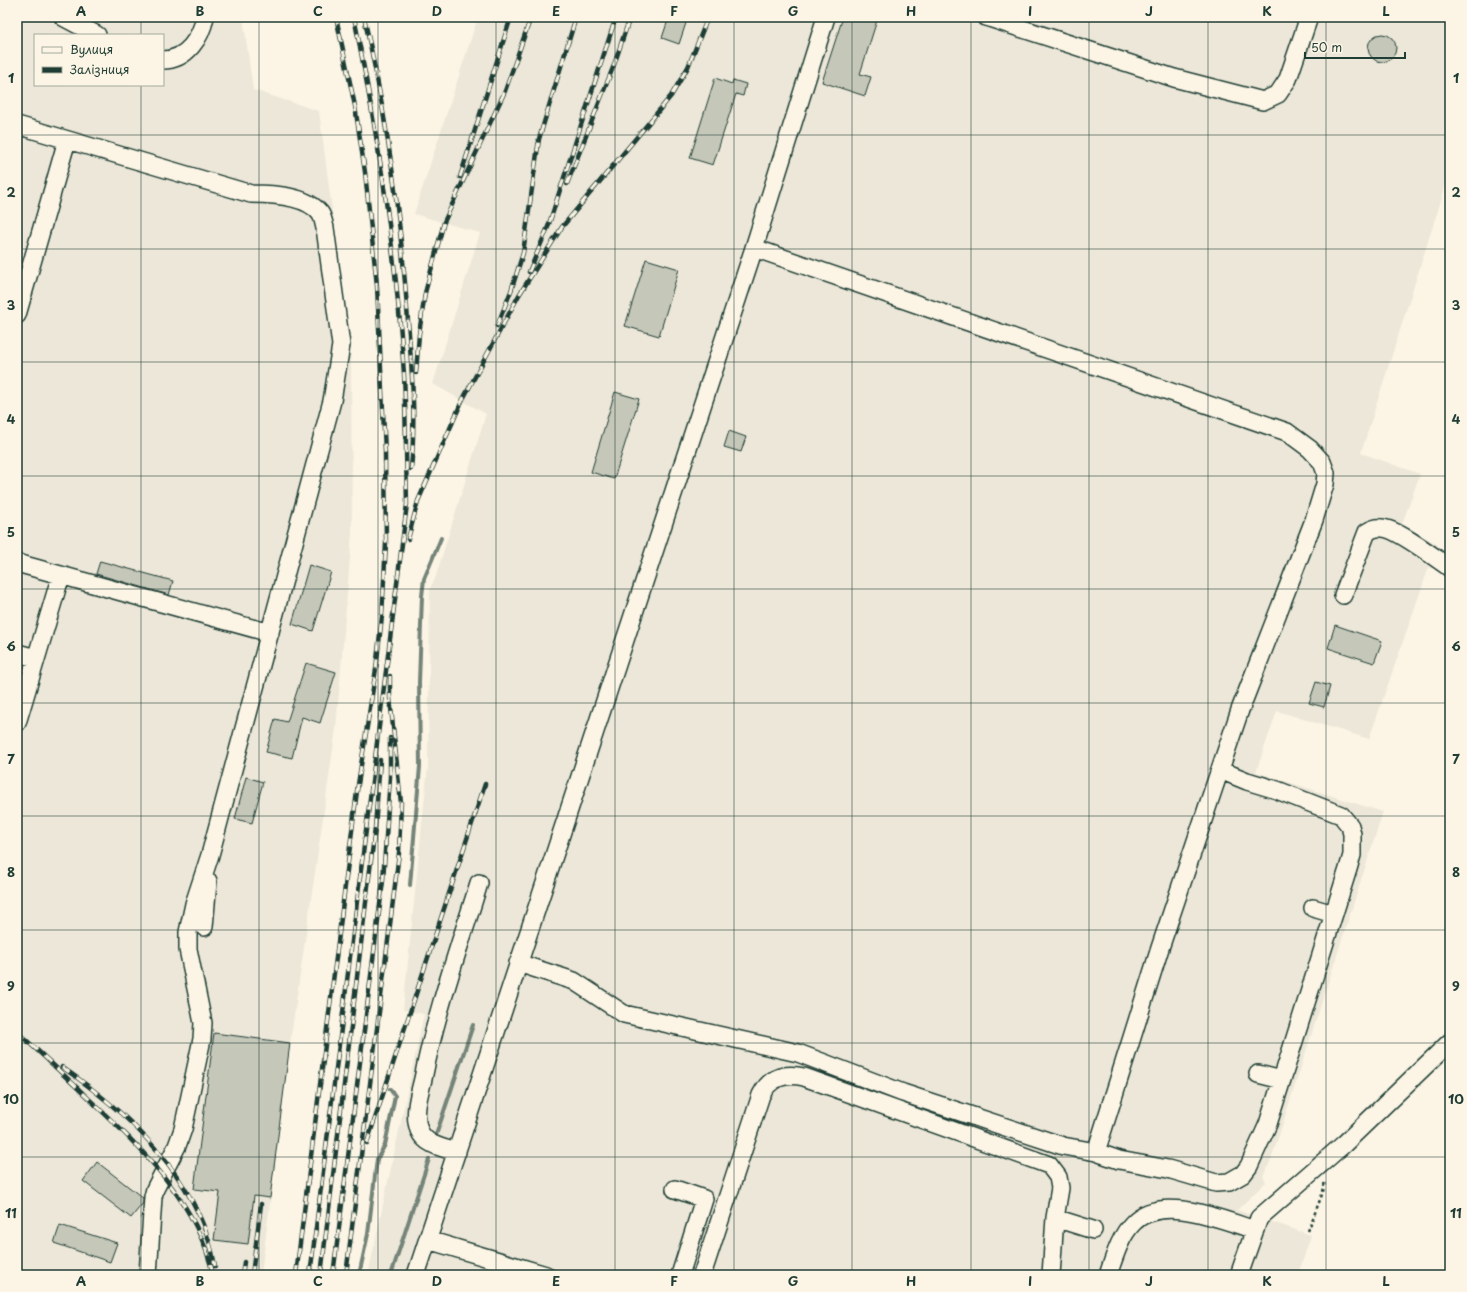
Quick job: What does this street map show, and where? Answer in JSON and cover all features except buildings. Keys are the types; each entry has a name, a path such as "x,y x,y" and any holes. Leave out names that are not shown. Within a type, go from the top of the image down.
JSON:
{"lane":[{"path":"63,17 95,34"},
{"path":"164,60 177,56 188,50 197,41 202,31 205,17"},
{"path":"416,1275 754,248 826,17"},
{"path":"986,17 1174,78 1262,102 1278,94 1288,79 1309,17"},
{"path":"17,125 251,194 272,194 300,201 313,207 320,214 325,228 341,345 340,362 332,401 210,855 194,904 188,932 188,949 204,1023 202,1040 183,1128 177,1146 155,1189 153,1197 148,1275"},
{"path":"17,316 67,140"},
{"path":"754,248 1287,432 1310,449 1322,462 1326,473 1325,484 1314,520 1240,710 1160,948 1096,1152"},
{"path":"1343,595 1367,532 1373,528 1384,527 1397,533 1450,568"},
{"path":"17,563 270,633"},
{"path":"17,723 61,575"},
{"path":"17,653 36,658"},
{"path":"518,964 574,981 624,1014 798,1053 903,1093 1063,1146 1096,1152 1120,1160 1168,1169 1209,1181 1229,1182 1243,1174 1254,1156 1268,1124 1352,855 1352,834 1346,820 1331,810 1220,770"},
{"path":"204,927 210,855"},
{"path":"457,1152 437,1147 422,1136 417,1124 417,1108 438,1013 479,884"},
{"path":"1314,908 1334,914"},
{"path":"1239,1275 1259,1218 1384,1108 1450,1042"},
{"path":"1258,1074 1282,1080"},
{"path":"702,1275 761,1095 769,1082 781,1076 804,1077 1044,1162 1054,1170 1060,1184 1060,1194 1055,1218 1051,1275"},
{"path":"675,1189 704,1199 680,1275"},
{"path":"1108,1275 1121,1242 1132,1223 1144,1214 1172,1210 1196,1212 1255,1230"},
{"path":"1055,1218 1093,1230"},
{"path":"428,1240 546,1275"}],"path":[{"path":"1308,1231 1323,1192 1325,1181 1323,1163"}],"shaded area":[{"path":"17,17 243,17 253,90 319,111 351,355 352,533 336,729 290,1043 261,1275 17,1275"},
{"path":"478,17 1450,17 1450,172 1361,453 1420,474 1402,524 1437,544 1369,739 1277,711 1256,772 1383,812 1271,1160 1263,1176 1266,1182 1237,1210 1311,1235 1298,1275 368,1275 424,1014 403,1010 428,766 430,588 435,579 486,414 433,384 480,233 414,214"}],"waterway":[{"path":"410,885 420,766 419,682 422,596 424,579 441,538"},
{"path":"436,1135 473,1025"},
{"path":"359,1275 368,1234 377,1159 385,1145 395,1096 390,1089"},
{"path":"391,1275 429,1159"}],"railway":[{"path":"296,1275 357,791 376,669 382,616 386,543 385,452 377,286 365,172 355,106 336,17"},
{"path":"310,1275 407,504 406,423 401,329 385,194 371,105 354,17"},
{"path":"364,17 380,92 397,206 405,283 413,395 411,469"},
{"path":"460,177 511,17"},
{"path":"416,373 419,334 425,293 444,222 505,91 531,17"},
{"path":"497,326 511,291 523,253 539,139 576,17"},
{"path":"529,272 548,227 616,17"},
{"path":"567,184 614,65 630,17"},
{"path":"408,539 418,501 462,401 519,295 562,227 671,96 688,67 706,22"},
{"path":"346,1275 399,853 401,803 390,698 390,676"},
{"path":"333,1275 383,881 390,777 390,738"},
{"path":"321,1275 375,828 380,760"},
{"path":"367,1143 485,784"},
{"path":"17,1032 109,1118 165,1178 181,1200 195,1224 205,1248 213,1275"},
{"path":"62,1067 112,1106 136,1128 158,1152 178,1178 194,1205 207,1235 215,1266"},
{"path":"252,1275 261,1204"},
{"path":"242,1275 244,1262"}]}
